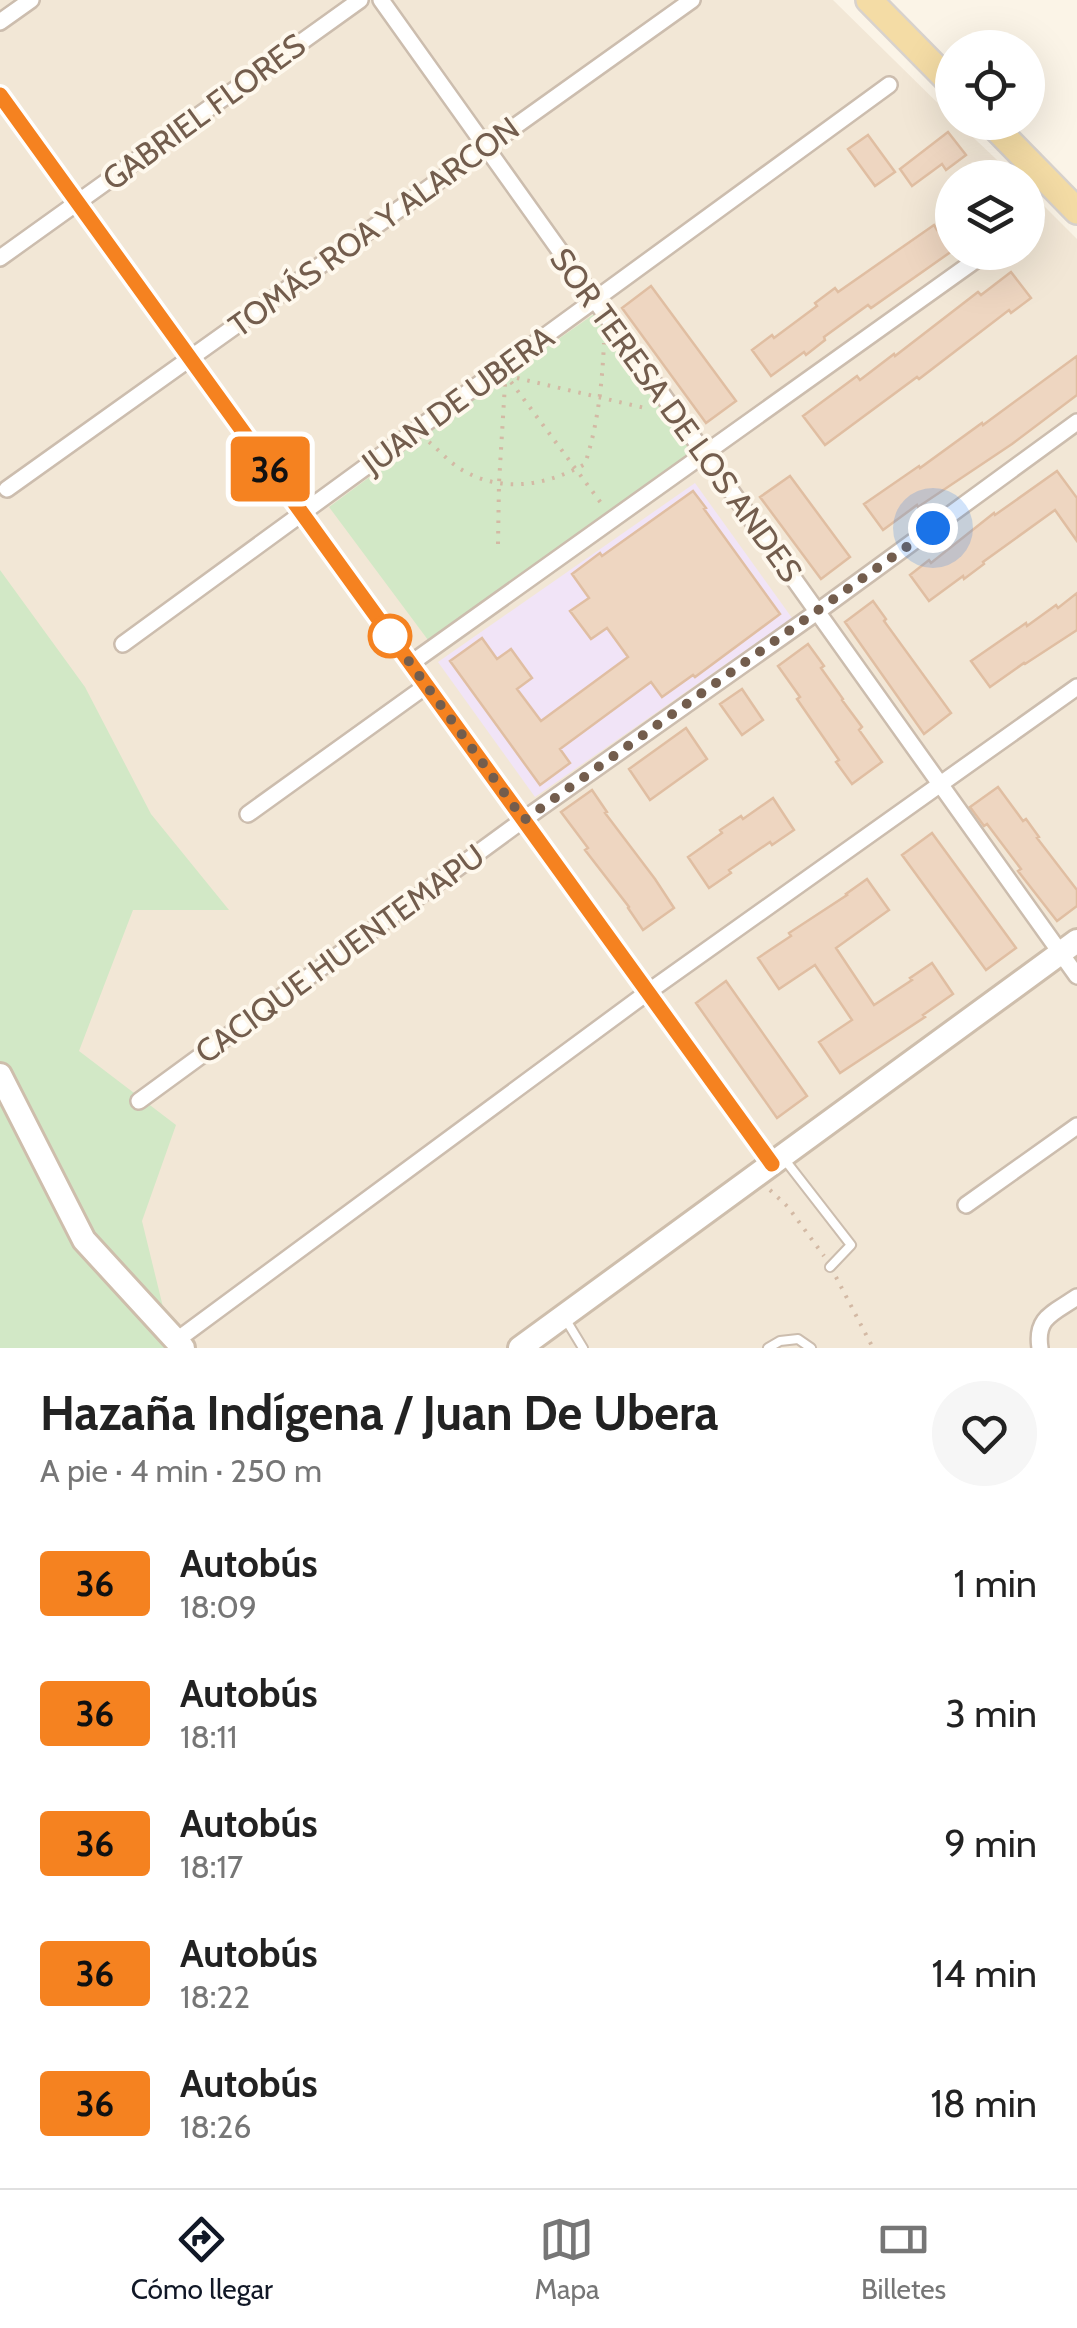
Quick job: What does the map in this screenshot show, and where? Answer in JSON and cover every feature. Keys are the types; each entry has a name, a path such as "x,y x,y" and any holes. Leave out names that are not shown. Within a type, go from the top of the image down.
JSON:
{"main road":[{"path":"869,0 935,67"},
{"path":"1008,140 1077,211"}],"street":[{"path":"0,22 31,0"},
{"name":"GABRIEL FLORES","path":"0,258 360,0"},
{"name":"SOR TERESA DE LOS ANDES","path":"381,0 940,785 1069,947 1077,976"},
{"name":"TOMÁS ROA Y ALARCON","path":"7,489 692,0"},
{"name":"JUAN DE UBERA","path":"123,644 889,85"},
{"path":"0,95 648,992 777,1160"},
{"path":"410,664 961,270"},
{"name":"CACIQUE HUENTEMAPU","path":"139,1101 1077,422"},
{"path":"248,814 426,686"},
{"path":"0,1075 84,1240 180,1344 648,992 1077,687"},
{"path":"520,1348 1069,947"},
{"path":"966,1205 1077,1126"},
{"path":"1040,1348 1038,1333 1043,1321 1077,1297"}],"lane":[{"path":"777,1160 852,1246 830,1267"},
{"path":"563,1316 582,1348"},
{"path":"768,1348 798,1338 811,1348"}],"path":[{"path":"416,430 460,468 499,483 527,484 562,478 586,464 600,396 604,342"},
{"path":"506,376 678,416"},
{"path":"506,376 613,518"},
{"path":"498,544 506,376"}],"shaded area":[{"path":"0,0 833,0 935,100 935,140 976,140 997,160 935,160 935,270 1045,270 1045,207 1077,239 1077,1348 0,1348"},
{"path":"695,483 792,618 535,797 438,662"}],"green space":[{"path":"594,314 695,453 431,644 329,507"},
{"path":"0,570 85,687 151,814 229,910 133,910 79,1051 176,1125 142,1221 173,1348 0,1348"}],"building":[{"path":"868,135 895,172 875,186 848,149"},
{"path":"938,140 954,140 966,155 959,160 935,160 935,169 912,186 900,169"},
{"path":"934,225 935,263 871,308 868,305 806,355 804,352 771,376 752,350 817,306 815,303 835,288 838,292"},
{"path":"1011,272 1031,298 1011,313 1009,310 825,445 803,416 857,376 860,380 895,356 978,292 981,295"},
{"path":"651,286 736,401 706,423 622,308"},
{"path":"1077,356 1077,395 1012,444 883,530 864,504 983,425"},
{"path":"1057,471 1077,498 1077,541 1055,510 929,601 910,575"},
{"path":"790,476 850,557 821,579 760,497"},
{"path":"693,491 780,614 662,697 651,682 560,749 570,763 540,785 450,661 482,638 497,659 511,649 532,678 517,689 541,721 628,657 607,628 591,639 570,611 589,598 572,574"},
{"path":"1077,593 1077,630 990,687 971,661"},
{"path":"873,601 951,713 924,734 845,622"},
{"path":"808,644 882,762 852,784 778,666"},
{"path":"742,689 763,720 742,735 720,704"},
{"path":"686,728 707,759 650,800 629,769"},
{"path":"998,787 1077,890 1077,906 1057,921 987,824 984,826 970,807"},
{"path":"592,790 674,908 643,930 561,812"},
{"path":"773,798 794,830 772,845 770,842 709,888 688,857 722,833 720,830"},
{"path":"932,833 1016,948 986,970 902,855"},
{"path":"867,879 889,910 836,948 874,1005 932,963 953,994 840,1073 819,1042 852,1020 815,965 779,989 758,958"},
{"path":"726,981 807,1096 777,1118 696,1003"}],"bus line":[{"name":"36","path":"0,95 772,1164"}],"route":[{"path":"390,636 524,820 933,528"}]}
